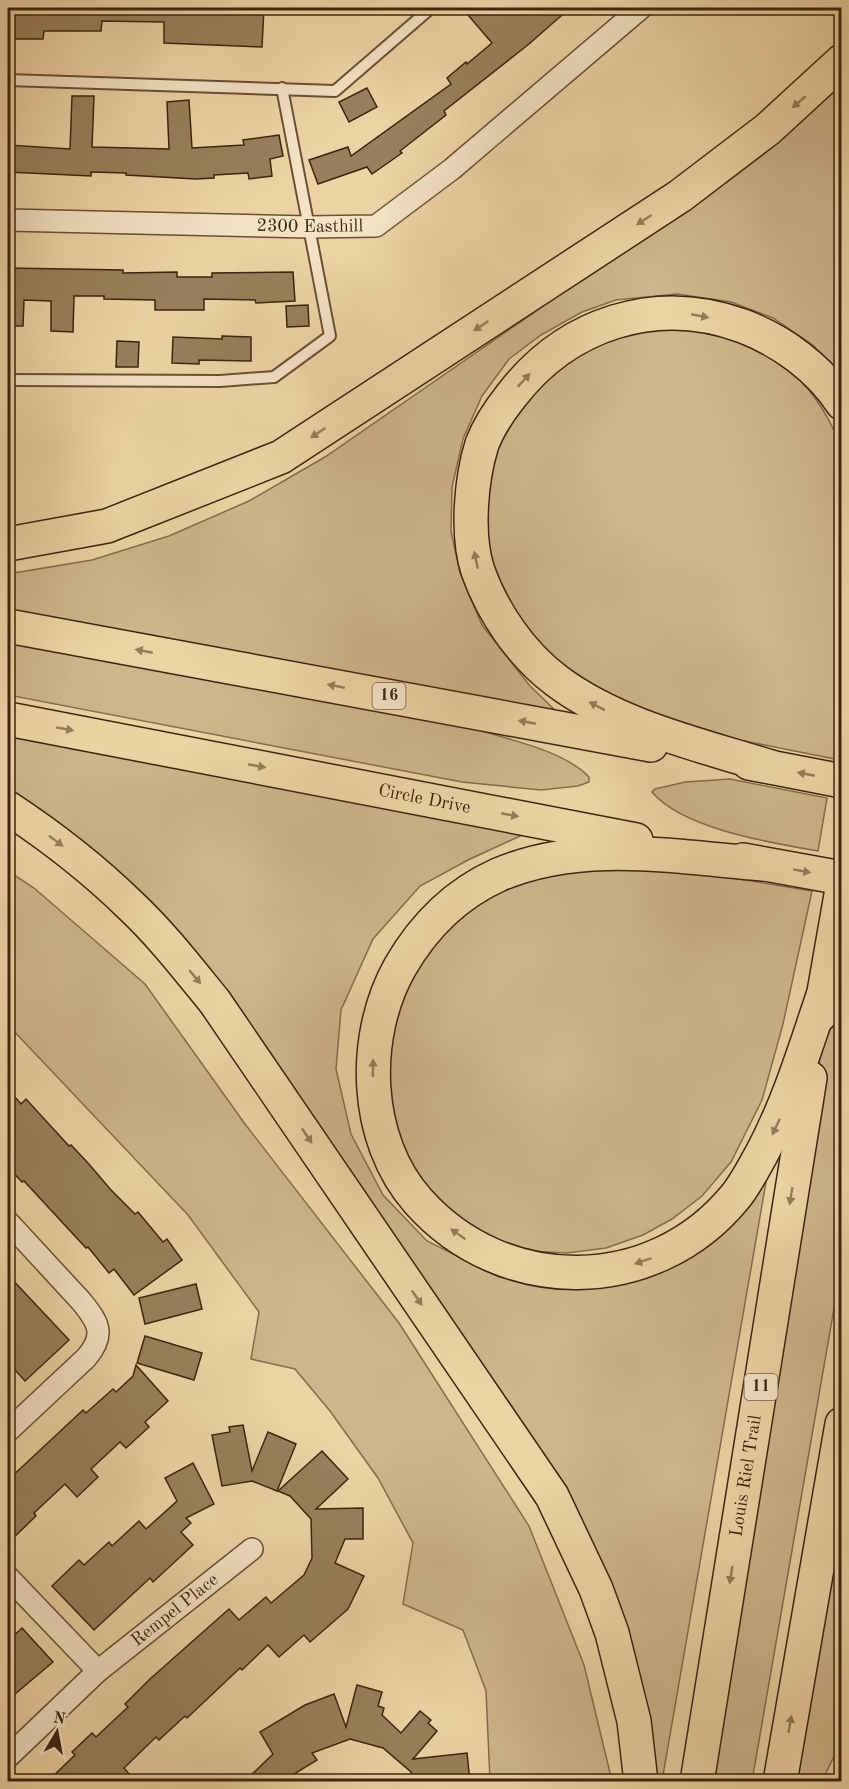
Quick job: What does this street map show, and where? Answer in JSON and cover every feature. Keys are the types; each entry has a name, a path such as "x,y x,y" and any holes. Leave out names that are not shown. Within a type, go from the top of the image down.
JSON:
{"highway":[{"path":"8,544 107,526 281,457 680,196 768,129 842,62"},
{"path":"771,767 692,743 620,717 586,700 556,681 531,658 512,635 492,601 478,569 472,540 471,511 475,479 482,445 497,414 540,363 564,345 595,328 623,319 656,313 690,314 729,321 759,332 786,348 812,369 842,404"},
{"name":"16","path":"8,626 842,781"},
{"name":"Circle Drive","path":"8,719 842,878"},
{"path":"8,808 55,839 132,906 169,946 215,1002 552,1496 596,1589 612,1633 634,1721 641,1782"},
{"path":"763,864 622,853 558,859 499,875 472,890 447,908 425,930 391,983 380,1014 373,1049 372,1082 387,1147 395,1165 417,1200 441,1223 466,1240 522,1267 555,1273 587,1274 624,1268 658,1256 686,1241 713,1221 736,1196 772,1135 789,1098 824,993 842,889"},
{"name":"Louis Riel Trail","path":"698,1782 824,993"},
{"path":"780,1782 842,1424"}],"street":[{"name":"2300 Easthill","path":"8,220 309,227 376,226 452,169 641,8"},
{"path":"8,1222 81,1301 92,1315 99,1331 96,1346 86,1358 8,1431"},
{"name":"Rempel Place","path":"8,1757 98,1671 252,1549"},
{"path":"8,1577 98,1671"}],"lane":[{"path":"8,80 335,91 431,8"},
{"path":"8,380 220,381 273,377 330,336 282,88"}],"shaded area":[{"path":"841,77 841,377 813,345 773,318 731,302 677,294 616,300 582,312 541,335 509,359 482,396 463,439 452,487 451,531 460,573 482,625 530,686 560,715 8,609 8,574 92,560 169,536 249,501 325,457 542,307 788,128"},
{"path":"690,327 742,343 783,365 815,398 829,420 841,446 842,719 835,759 659,724 553,668 486,570 483,471 523,391 610,331"},
{"path":"8,642 472,728 551,753 579,768 589,777 589,782 578,786 541,790 462,782 8,695"},
{"path":"8,731 531,831 468,860 420,886 373,939 341,1010 336,1069 351,1134 383,1195 427,1241 499,1277 569,1286 636,1274 770,1159 662,1781 642,1781 596,1576 109,867 42,811 8,790"},
{"path":"730,779 827,798 818,851 753,839 706,825 666,805 652,792 655,789 685,782"},
{"path":"656,865 812,891 783,1024 762,1100 731,1162 702,1196 672,1219 643,1235 606,1248 567,1253 529,1251 495,1241 452,1218 402,1165 376,1046 448,912 535,867"},
{"path":"8,871 34,888 145,984 245,1124 399,1323 529,1526 584,1665 612,1781 490,1781 486,1691 463,1630 403,1604 413,1543 378,1478 330,1411 295,1369 251,1359 259,1312 188,1215 8,1025"},
{"path":"841,934 841,1268 752,1781 698,1782"},
{"path":"841,1464 841,1742 822,1781 786,1782"}],"building":[{"path":"8,8 264,8 262,47 164,43 164,22 102,21 101,31 44,31 43,39 8,39"},
{"path":"462,8 570,8 529,44 444,111 446,115 400,151 402,153 372,174 367,167 318,184 309,160 348,147 351,156 451,84 447,78 492,43"},
{"path":"367,88 377,107 349,122 339,102"},
{"path":"72,96 94,96 92,147 169,149 167,102 189,100 192,148 244,145 243,140 279,135 283,156 270,159 272,176 249,179 248,173 214,175 214,178 196,179 126,175 126,173 91,172 91,176 8,172 8,145 70,149"},
{"path":"8,268 123,270 123,273 177,272 177,277 212,277 212,273 293,272 295,301 256,303 255,300 204,299 204,310 155,310 155,300 74,296 73,332 51,331 51,301 24,300 23,326 8,326"},
{"path":"308,305 309,326 287,327 286,306"},
{"path":"222,336 251,337 251,361 199,360 199,364 172,363 173,337 222,339"},
{"path":"117,341 139,342 138,367 116,367"},
{"path":"8,1089 21,1104 26,1099 111,1190 135,1214 138,1212 163,1242 167,1239 182,1260 134,1295 114,1269 109,1273 88,1247 86,1248 24,1181 22,1182 8,1167"},
{"path":"8,1275 69,1340 25,1381 8,1362"},
{"path":"196,1284 202,1309 145,1324 139,1298"},
{"path":"145,1336 202,1353 194,1380 137,1363"},
{"path":"136,1365 168,1401 145,1422 149,1427 126,1448 120,1442 91,1469 98,1477 77,1497 65,1484 34,1513 36,1516 8,1543 8,1480 83,1410 86,1413 113,1389 116,1392 133,1376"},
{"path":"243,1425 252,1471 268,1432 296,1444 277,1491 252,1481 222,1486 212,1435 230,1432 229,1427"},
{"path":"322,1451 348,1479 316,1509 363,1508 363,1539 345,1539 335,1563 364,1576 348,1609 310,1642 304,1635 279,1657 268,1645 187,1718 185,1716 159,1740 156,1737 124,1768 136,1782 47,1782 75,1755 72,1752 92,1733 96,1737 128,1707 125,1704 150,1679 229,1609 239,1620 266,1597 271,1603 304,1575 312,1558 311,1519 290,1496 278,1491"},
{"path":"193,1463 214,1504 186,1518 191,1523 181,1532 193,1545 153,1582 150,1578 94,1630 52,1586 79,1560 84,1565 109,1542 112,1546 139,1521 146,1529 177,1501 165,1478"},
{"path":"22,1628 53,1662 8,1700 8,1641"},
{"path":"357,1685 382,1692 378,1706 384,1708 382,1715 401,1733 420,1711 431,1720 428,1723 437,1731 413,1759 467,1753 470,1782 413,1782 411,1772 383,1748 350,1739 312,1753 317,1760 281,1782 244,1782 273,1754 260,1732 305,1705 334,1694 346,1727"}]}
